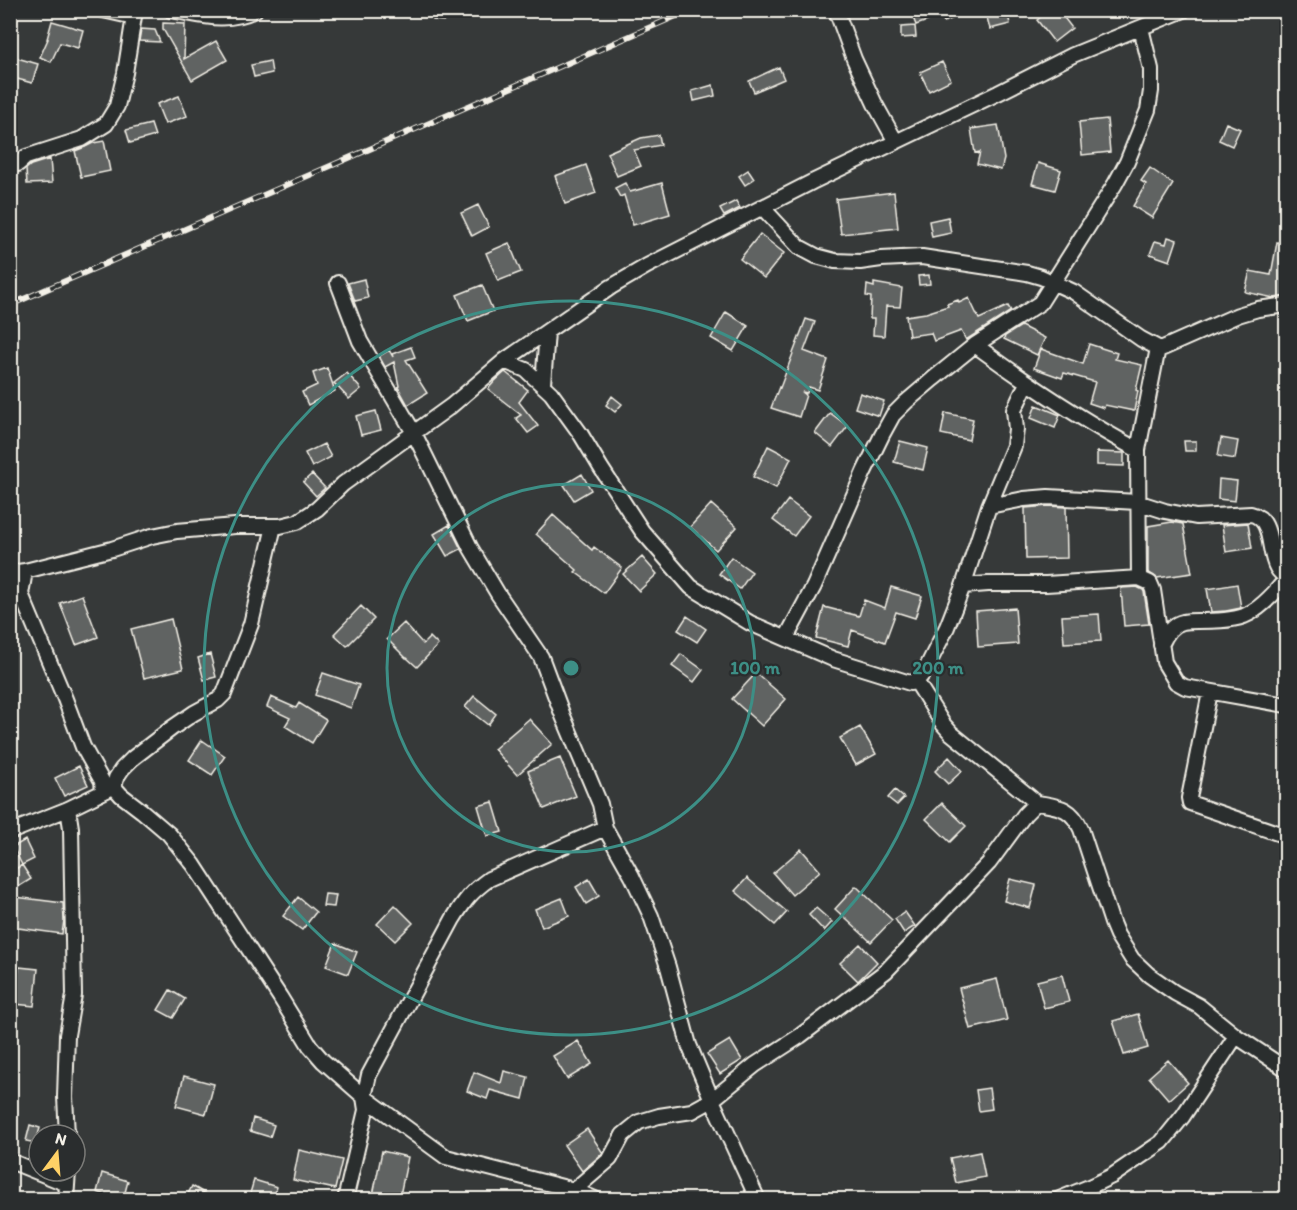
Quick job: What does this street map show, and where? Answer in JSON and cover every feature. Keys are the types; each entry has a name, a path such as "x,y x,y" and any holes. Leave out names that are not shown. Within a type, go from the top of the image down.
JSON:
{"street":[{"path":"10,164 18,164 26,157 82,139 106,124 117,106 125,73 134,14 103,10"},
{"path":"171,10 215,18 228,18 242,16 255,10"},
{"path":"836,10 854,59 896,142"},
{"path":"597,1200 574,1190 446,1157 364,1096 323,1061 310,1046 194,865 169,834 121,795 109,789 102,781 83,747 65,699 16,590 18,572 177,531 235,526 274,526 297,522 317,509 343,484 451,406 504,360 611,287 647,266 762,207 1073,56 1184,10"},
{"path":"786,638 813,586 864,472 894,415 906,402 975,345 1040,303 1115,184 1127,162 1148,110 1151,69 1141,28"},
{"path":"762,207 799,247 816,256 835,261 860,262 922,257 1027,273 1074,292 1141,339 1158,348 1163,348 1248,312 1287,305"},
{"path":"338,284 360,341 414,433 470,547 498,594 541,657 600,804 605,828 651,916 668,967 689,1045 758,1200"},
{"path":"543,384 547,332"},
{"path":"975,345 1027,383 1090,424 1138,450"},
{"path":"1138,578 1138,450 1158,348"},
{"path":"504,360 526,370 551,393 642,531 683,580 700,594 750,623 843,662 910,683 916,681 926,669 947,627 963,586 989,506 1014,446 1016,429 1014,410 1027,383"},
{"path":"989,506 1048,497 1137,502 1165,511 1196,517 1257,515 1265,522 1276,567 1286,579 1275,593 1255,610 1242,617 1177,624 1166,635 1161,645"},
{"path":"10,832 68,809 109,789 122,769 133,758 179,723 224,694 253,618 274,526"},
{"path":"963,586 1138,578 1150,583 1153,590 1164,662 1176,682 1185,687 1287,705"},
{"path":"916,681 951,733 1033,802 1066,810 1076,818 1112,923 1132,959 1149,975 1199,1006 1236,1036 1287,1069"},
{"path":"1210,692 1189,798 1190,803 1287,836"},
{"path":"574,1190 610,1159 623,1135 639,1122 659,1116 692,1111 712,1100 755,1065 800,1036 886,971 990,863 1033,806 1033,802"},
{"path":"67,1123 65,1097 67,1035 74,995 71,836 68,809"},
{"path":"345,1200 366,1110 364,1096 369,1075 463,902 472,891 489,879 605,828"},
{"path":"1057,1200 1086,1193 1162,1142 1183,1116 1236,1036"},
{"path":"10,1161 27,1166"},
{"path":"66,1200 67,1183"}],"building":[{"path":"435,10 445,12 444,21 433,20"},
{"path":"910,10 971,11 944,22 941,16 916,25"},
{"path":"985,10 1007,10 1010,24 990,29"},
{"path":"1049,10 1058,10 1072,28 1054,42 1037,20"},
{"path":"52,21 83,30 78,48 60,43 51,62 40,57 48,39"},
{"path":"163,23 185,24 184,59 216,41 227,60 192,80 163,29"},
{"path":"915,26 916,37 901,38 901,27"},
{"path":"141,29 155,30 160,42 139,41"},
{"path":"10,56 38,64 32,83 10,77"},
{"path":"270,61 272,73 254,77 251,65"},
{"path":"942,62 951,80 929,91 920,72"},
{"path":"779,67 784,79 754,92 749,81"},
{"path":"713,85 715,96 694,101 692,91"},
{"path":"179,96 187,116 165,124 157,104"},
{"path":"1107,119 1110,152 1082,155 1079,122"},
{"path":"1226,123 1240,129 1232,146 1219,140"},
{"path":"151,124 155,136 130,143 126,130"},
{"path":"998,125 1004,159 1001,170 977,164 980,152 975,153 971,129"},
{"path":"659,135 661,145 634,150 641,166 617,176 607,153 641,138"},
{"path":"104,141 110,171 81,177 75,151"},
{"path":"50,159 52,183 27,184 26,169"},
{"path":"1038,163 1061,170 1055,190 1032,184"},
{"path":"586,165 596,193 565,204 555,176"},
{"path":"1150,168 1173,184 1152,218 1133,206 1146,184 1141,181"},
{"path":"748,170 754,179 745,185 739,176"},
{"path":"625,183 630,192 662,183 670,214 633,225 624,195 620,197 615,188"},
{"path":"894,192 898,228 841,234 836,199"},
{"path":"736,201 740,208 724,216 720,209"},
{"path":"478,205 489,227 472,236 461,213"},
{"path":"948,217 951,233 932,237 929,221"},
{"path":"760,234 784,253 764,278 740,259"},
{"path":"1168,237 1177,240 1170,261 1150,254 1155,241 1166,244"},
{"path":"1277,242 1287,244 1287,296 1274,298 1245,292 1250,271 1271,275"},
{"path":"509,243 521,272 498,281 486,253"},
{"path":"929,275 930,284 919,285 918,276"},
{"path":"364,279 368,298 355,301 348,283"},
{"path":"874,283 902,288 900,307 886,306 884,336 873,335 874,319 870,319 871,297 866,296 867,285 874,287"},
{"path":"482,285 493,311 468,321 457,295"},
{"path":"969,298 979,319 1008,306 1011,311 966,340 961,331 934,341 931,333 909,336 906,316 926,313"},
{"path":"726,312 748,326 733,351 711,338"},
{"path":"806,319 815,322 804,351 828,360 818,390 809,387 807,393 802,392 806,395 799,417 771,408"},
{"path":"1021,326 1045,338 1037,355 1004,339"},
{"path":"1089,344 1117,353 1115,359 1142,365 1134,411 1105,405 1104,408 1089,403 1095,382 1064,373 1062,378 1034,368 1041,349 1083,364"},
{"path":"411,347 415,357 406,360 427,393 408,405 398,387 394,362 385,367 379,356 389,350 393,357 392,354"},
{"path":"327,368 335,391 308,405 302,392 317,385 313,373"},
{"path":"505,372 528,390 519,402 538,426 528,433 516,418 521,415 488,389"},
{"path":"347,373 361,389 349,399 334,383"},
{"path":"860,393 884,401 879,416 855,408"},
{"path":"612,396 622,404 615,412 606,405"},
{"path":"1036,405 1060,415 1055,428 1031,418"},
{"path":"376,411 381,430 361,435 356,416"},
{"path":"830,413 848,426 832,447 815,433"},
{"path":"945,413 973,419 969,440 941,434"},
{"path":"1221,438 1238,441 1235,459 1218,456"},
{"path":"900,441 928,448 923,470 894,462"},
{"path":"1184,441 1196,441 1196,451 1185,451"},
{"path":"324,444 331,457 312,467 305,453"},
{"path":"768,446 791,458 776,488 753,477"},
{"path":"1097,452 1124,453 1124,466 1097,465"},
{"path":"312,474 325,488 316,496 303,482"},
{"path":"582,474 591,490 574,500 564,485"},
{"path":"1219,479 1237,481 1235,501 1218,499"},
{"path":"788,500 809,516 794,536 773,520"},
{"path":"711,504 737,527 716,550 690,527"},
{"path":"1066,507 1067,558 1026,559 1025,508"},
{"path":"553,515 592,550 594,547 622,568 604,593 575,572 577,570 536,534"},
{"path":"1172,522 1183,524 1192,573 1157,578 1148,572 1148,526"},
{"path":"1248,523 1252,548 1226,552 1222,525"},
{"path":"449,525 461,549 447,556 434,534"},
{"path":"642,557 657,574 639,591 623,574"},
{"path":"731,557 752,572 740,589 719,574"},
{"path":"1237,584 1241,608 1211,612 1207,589"},
{"path":"891,587 922,596 915,618 896,612 885,642 852,630 848,646 816,638 824,607 859,616 864,600 885,608"},
{"path":"1137,587 1144,592 1149,624 1124,626 1121,588"},
{"path":"82,595 98,637 76,645 60,603"},
{"path":"361,606 374,619 347,646 334,634"},
{"path":"1015,608 1018,644 978,647 976,611"},
{"path":"1099,614 1101,641 1064,643 1062,616"},
{"path":"687,616 706,629 697,642 678,630"},
{"path":"171,619 183,669 144,678 131,629"},
{"path":"404,623 423,644 430,637 438,645 417,667 387,639"},
{"path":"210,654 216,677 204,680 198,658"},
{"path":"681,654 703,670 694,682 672,666"},
{"path":"323,673 359,685 351,708 315,695"},
{"path":"756,673 786,699 762,726 732,699"},
{"path":"474,696 496,714 488,725 465,707"},
{"path":"271,697 296,708 299,703 326,720 312,743 285,726 290,718 267,707"},
{"path":"529,719 552,744 517,775 494,749"},
{"path":"860,727 876,754 856,765 840,738"},
{"path":"202,740 225,756 212,775 189,760"},
{"path":"949,757 962,771 948,784 935,771"},
{"path":"560,758 576,796 544,809 528,771"},
{"path":"79,766 88,785 64,796 55,778"},
{"path":"895,790 904,798 897,805 888,798"},
{"path":"493,802 502,832 487,836 478,806"},
{"path":"942,803 966,826 950,842 926,819"},
{"path":"25,840 34,859 22,865 13,847"},
{"path":"801,849 820,871 792,895 773,873"},
{"path":"22,865 31,879 10,892 10,872"},
{"path":"747,878 787,912 775,925 735,891"},
{"path":"589,879 599,896 586,904 576,887"},
{"path":"1010,879 1036,885 1030,908 1004,901"},
{"path":"856,886 892,920 871,942 835,909"},
{"path":"325,894 336,895 334,907 323,906"},
{"path":"15,897 63,903 62,934 11,927"},
{"path":"298,897 316,912 302,930 283,916"},
{"path":"562,898 569,916 542,927 535,909"},
{"path":"395,905 413,923 395,941 377,924"},
{"path":"816,908 832,922 824,931 809,915"},
{"path":"905,912 915,926 904,933 895,919"},
{"path":"335,943 357,952 348,974 326,966"},
{"path":"860,944 877,962 858,981 840,963"},
{"path":"19,967 38,969 34,1006 15,1004"},
{"path":"1062,975 1069,1002 1044,1008 1037,981"},
{"path":"997,979 1007,1020 970,1029 959,988"},
{"path":"170,990 185,999 173,1018 158,1010"},
{"path":"1138,1014 1148,1048 1124,1055 1113,1021"},
{"path":"730,1040 742,1060 720,1074 707,1054"},
{"path":"578,1041 592,1064 567,1079 553,1056"},
{"path":"1168,1060 1188,1083 1169,1100 1149,1077"},
{"path":"504,1071 528,1077 523,1099 490,1090 487,1099 467,1091 474,1072 501,1083"},
{"path":"184,1076 214,1084 206,1114 176,1106"},
{"path":"989,1088 992,1109 979,1111 976,1090"},
{"path":"253,1118 274,1125 270,1137 250,1131"},
{"path":"587,1129 603,1153 582,1171 564,1145"},
{"path":"299,1150 342,1160 335,1189 293,1180"},
{"path":"382,1151 408,1157 399,1200 372,1200"},
{"path":"980,1152 985,1177 956,1183 950,1158"},
{"path":"102,1173 128,1181 123,1200 97,1192"},
{"path":"254,1180 277,1187 273,1200 248,1200"},
{"path":"192,1186 216,1200 185,1200"}],"railway":[{"path":"10,305 690,10"}]}
